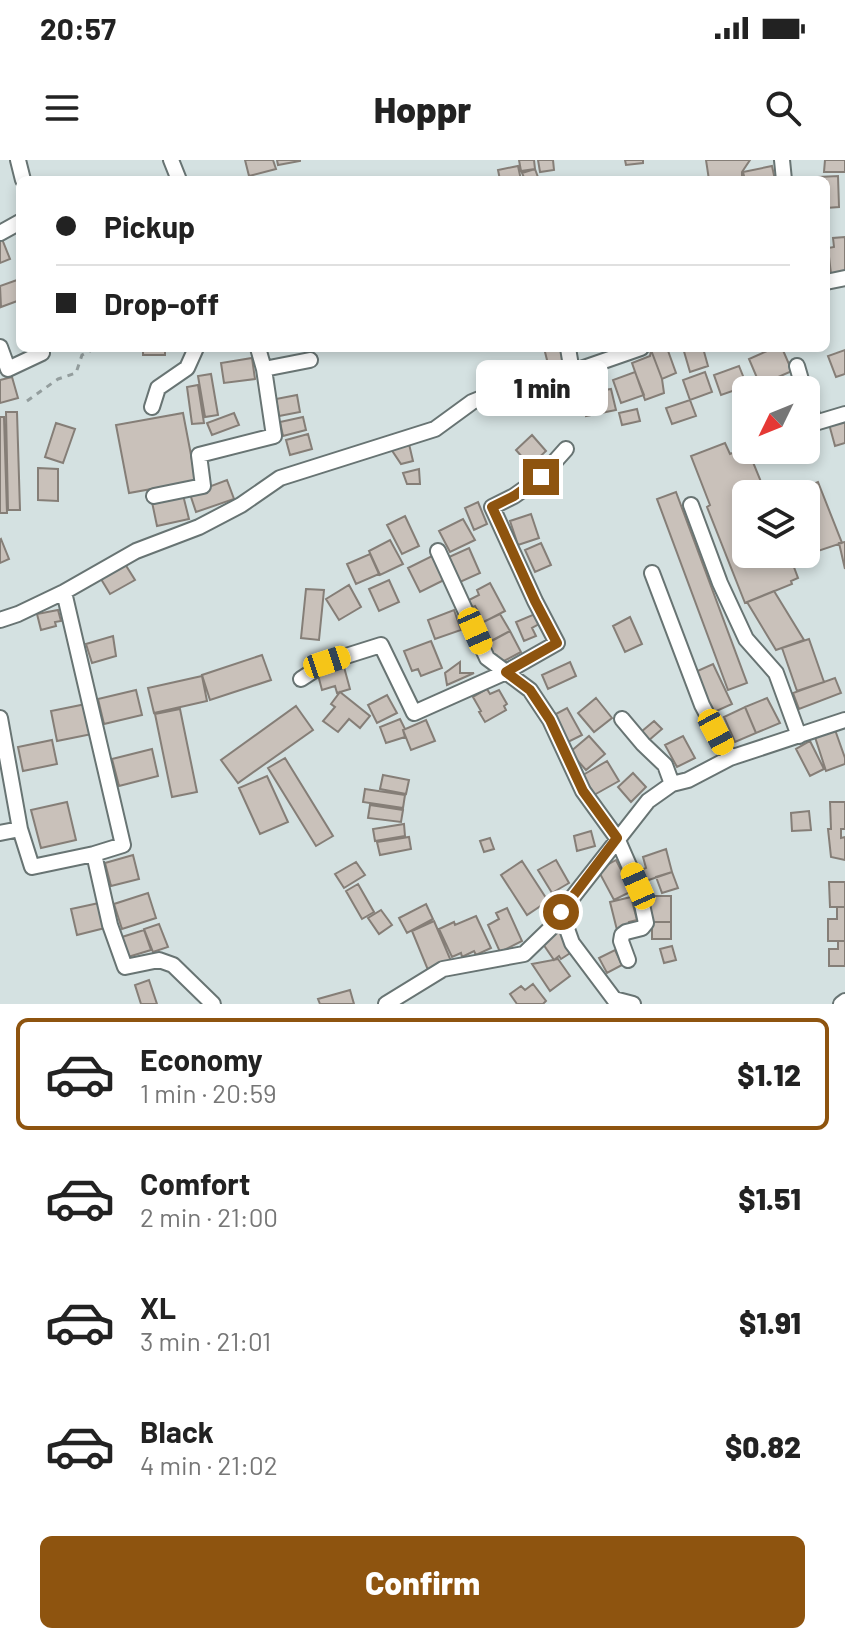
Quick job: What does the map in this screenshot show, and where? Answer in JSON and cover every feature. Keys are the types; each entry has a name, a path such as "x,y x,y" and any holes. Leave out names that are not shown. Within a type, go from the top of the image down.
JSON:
{"street":[{"path":"0,347 4,371 42,353"},
{"path":"152,407 158,388 187,368 194,352"},
{"path":"154,496 203,486 199,455 274,436 259,352"},
{"path":"569,352 572,372"},
{"path":"0,620 64,592 136,551 199,527 241,505 280,478 435,429 472,402 531,378 572,372 630,352"},
{"path":"264,369 310,360"},
{"path":"797,366 800,376"},
{"path":"820,422 845,414"},
{"path":"301,679 327,662 381,645 414,713 506,672 557,643 492,507 541,477 566,449"},
{"path":"691,505 720,583 746,639 776,673 799,736"},
{"path":"438,551 487,658 530,690 550,720 583,791 617,838 638,886 646,923 642,928 622,935 628,960"},
{"path":"652,573 702,705 730,758"},
{"path":"0,718 20,829 32,867 123,845 64,592"},
{"path":"622,719 665,765 672,784"},
{"path":"386,1004 443,969 524,954 558,921 561,912 648,801 672,784 688,780 730,758 845,720"},
{"path":"0,833 20,829"},
{"path":"94,854 110,925 125,967 159,960 173,965 213,1004"},
{"path":"561,912 572,943 614,999 633,1004"}],"path":[{"path":"27,401 58,379 76,373 82,355 88,352"}],"building":[{"path":"245,160 273,160 276,169 249,176"},
{"path":"277,160 300,160 300,161 278,165"},
{"path":"519,160 534,160 535,169 521,171"},
{"path":"538,160 553,160 554,170 540,172"},
{"path":"625,160 643,160 643,163 626,165"},
{"path":"706,160 750,160 742,176 708,176"},
{"path":"825,160 845,160 845,172 824,172"},
{"path":"518,166 520,176 499,176 498,170"},
{"path":"772,166 774,176 744,176 743,172"},
{"path":"535,169 538,176 523,176 522,173"},
{"path":"830,176 838,176 839,207 830,208"},
{"path":"845,237 845,272 831,274 830,248 834,247 833,238"},
{"path":"0,239 10,259 0,263"},
{"path":"16,280 16,301 1,307 0,286"},
{"path":"845,350 845,374 836,377 828,356"},
{"path":"143,352 165,352 165,355 143,355"},
{"path":"545,352 564,352 566,360 548,364"},
{"path":"652,352 668,352 676,373 662,379"},
{"path":"652,352 664,393 645,400 632,363 650,356"},
{"path":"684,352 704,352 708,366 690,372"},
{"path":"765,352 784,352 792,371 781,376 756,376 749,359"},
{"path":"252,358 255,379 224,383 221,363"},
{"path":"739,366 743,376 732,376 732,391 721,395 714,375"},
{"path":"635,372 644,395 621,403 613,380"},
{"path":"705,372 712,392 690,400 683,380"},
{"path":"211,374 218,415 205,417 198,376"},
{"path":"12,377 18,398 0,403 0,380"},
{"path":"570,379 576,403 545,411 539,387"},
{"path":"198,385 204,423 192,424 187,387"},
{"path":"611,389 616,410 586,416 582,394"},
{"path":"297,395 300,412 279,416 276,399"},
{"path":"690,400 696,416 672,424 666,408"},
{"path":"637,409 640,421 622,425 619,413"},
{"path":"6,412 17,412 20,510 8,510"},
{"path":"183,413 196,481 129,493 116,425"},
{"path":"234,413 239,425 212,435 207,423"},
{"path":"0,417 4,417 7,513 0,513"},
{"path":"303,417 306,430 283,436 280,422"},
{"path":"845,420 845,443 835,446 829,424"},
{"path":"56,423 75,429 63,463 45,457"},
{"path":"308,434 312,449 290,455 286,440"},
{"path":"532,435 546,451 530,466 516,450"},
{"path":"725,443 732,453 732,464 754,464 760,480 732,480 732,568 794,568 798,578 791,581 792,584 745,603 707,507 710,505 691,456"},
{"path":"409,444 413,461 401,464 391,449"},
{"path":"38,468 58,469 58,501 38,500"},
{"path":"419,469 420,484 407,484 403,473"},
{"path":"227,480 234,499 196,512 190,494"},
{"path":"820,487 842,543 820,550"},
{"path":"676,492 747,683 728,690 657,499"},
{"path":"183,495 189,519 157,526 152,502"},
{"path":"478,502 487,524 474,530 465,508"},
{"path":"531,514 539,538 518,545 510,521"},
{"path":"405,516 419,546 402,554 387,525"},
{"path":"463,519 475,540 450,552 439,531"},
{"path":"0,540 9,559 0,563"},
{"path":"390,540 403,564 380,575 369,551"},
{"path":"845,542 845,569 839,543"},
{"path":"541,543 551,565 535,572 525,550"},
{"path":"469,548 480,573 460,582 449,557"},
{"path":"370,554 379,574 356,584 347,564"},
{"path":"432,556 444,580 420,592 408,568"},
{"path":"125,564 135,580 110,594 101,579"},
{"path":"389,580 399,602 379,611 369,589"},
{"path":"490,583 505,611 478,625 473,616 479,613 475,606 469,609 465,602 479,595 477,590"},
{"path":"349,585 361,607 339,620 326,599"},
{"path":"306,589 324,590 319,640 301,638"},
{"path":"774,591 804,640 776,650 747,602"},
{"path":"58,610 61,621 55,622 56,626 41,630 37,614"},
{"path":"454,610 461,630 435,639 428,620"},
{"path":"500,614 510,631 491,641 481,623"},
{"path":"535,614 539,624 532,628 536,636 524,641 516,622"},
{"path":"630,617 642,644 625,652 613,626"},
{"path":"510,631 521,652 500,663 486,644"},
{"path":"113,636 116,656 92,663 86,644"},
{"path":"809,639 824,682 797,691 782,648"},
{"path":"431,641 442,668 421,676 418,669 412,671 404,651"},
{"path":"262,655 271,680 210,700 202,675"},
{"path":"460,662 460,673 474,673 447,685 445,673"},
{"path":"570,662 576,676 548,689 542,675"},
{"path":"713,664 732,704 712,713 693,673"},
{"path":"344,667 350,689 337,693 335,686 322,690 318,675"},
{"path":"202,676 207,701 154,713 148,688"},
{"path":"835,678 841,693 799,709 793,693"},
{"path":"487,689 490,694 499,690 507,704 504,706 506,710 485,722 473,697"},
{"path":"136,690 142,715 104,724 98,699"},
{"path":"340,692 370,716 360,728 349,719 338,732 323,721 335,707 331,704"},
{"path":"387,695 397,713 377,723 368,705"},
{"path":"596,698 612,718 594,732 578,713"},
{"path":"767,698 780,723 756,733 745,707"},
{"path":"86,704 92,734 57,741 51,711"},
{"path":"296,706 313,730 238,783 221,760"},
{"path":"745,707 756,733 735,742 724,717"},
{"path":"567,708 582,735 568,742 554,715"},
{"path":"180,709 197,792 172,797 155,714"},
{"path":"400,719 405,737 386,743 380,727"},
{"path":"426,720 435,741 411,750 403,730"},
{"path":"654,721 662,729 648,741 641,732"},
{"path":"834,727 845,764 826,771 814,734"},
{"path":"589,736 605,754 586,770 570,752"},
{"path":"683,736 695,758 677,767 665,745"},
{"path":"52,740 57,764 23,771 18,747"},
{"path":"810,741 824,769 810,776 796,749"},
{"path":"152,749 158,776 119,786 112,759"},
{"path":"285,758 333,836 316,846 268,768"},
{"path":"607,761 619,781 594,795 583,775"},
{"path":"633,773 646,787 631,802 618,787"},
{"path":"383,775 409,780 406,794 380,789"},
{"path":"267,776 288,822 260,834 239,788"},
{"path":"365,789 405,795 403,808 363,802"},
{"path":"67,802 76,840 41,848 31,810"},
{"path":"830,802 845,802 845,829 841,829 841,838 845,837 845,860 831,857 828,829 831,829"},
{"path":"370,805 403,810 401,822 368,818"},
{"path":"809,811 811,830 792,831 791,813"},
{"path":"404,824 405,836 375,841 373,829"},
{"path":"591,831 595,846 577,851 574,836"},
{"path":"409,837 411,849 380,855 377,842"},
{"path":"490,838 494,849 484,852 480,841"},
{"path":"666,849 672,872 640,883 636,872 646,868 643,857"},
{"path":"133,855 139,879 111,886 105,863"},
{"path":"556,860 569,883 552,893 538,870"},
{"path":"616,860 632,891 614,900 598,870"},
{"path":"522,861 548,901 527,915 501,875"},
{"path":"356,862 365,875 344,888 335,874"},
{"path":"672,872 678,888 662,893 656,877"},
{"path":"829,882 845,882 845,907 830,907"},
{"path":"358,884 374,912 362,919 346,891"},
{"path":"148,893 156,918 122,929 114,904"},
{"path":"650,896 671,896 671,922 650,922"},
{"path":"631,897 637,920 617,930 610,902"},
{"path":"99,903 105,928 77,935 71,909"},
{"path":"426,904 433,919 407,933 399,918"},
{"path":"837,907 845,907 845,941 828,941 828,919 837,919"},
{"path":"507,908 522,941 500,952 488,925 499,919 496,913"},
{"path":"381,910 392,925 379,934 368,918"},
{"path":"476,916 491,948 476,955 474,951 462,957 461,953 452,957 439,929"},
{"path":"434,921 451,961 428,970 412,931"},
{"path":"652,922 671,922 671,939 652,939"},
{"path":"159,924 168,947 153,952 144,929"},
{"path":"560,928 575,950 554,960 541,941"},
{"path":"144,930 151,950 128,957 122,937"},
{"path":"838,941 845,941 845,966 829,966 829,949 838,949"},
{"path":"672,946 676,960 664,963 660,949"},
{"path":"615,950 622,965 607,973 599,958"},
{"path":"558,959 570,976 550,991 532,964"},
{"path":"149,980 157,1004 141,1004 135,985"},
{"path":"533,984 546,1001 543,1004 517,1004 510,994 521,986 525,990"},
{"path":"350,990 354,1004 320,1004 318,999"}],"route":[{"path":"541,477 492,507 557,643 506,672 530,690 550,720 583,791 617,838 561,912"}]}
